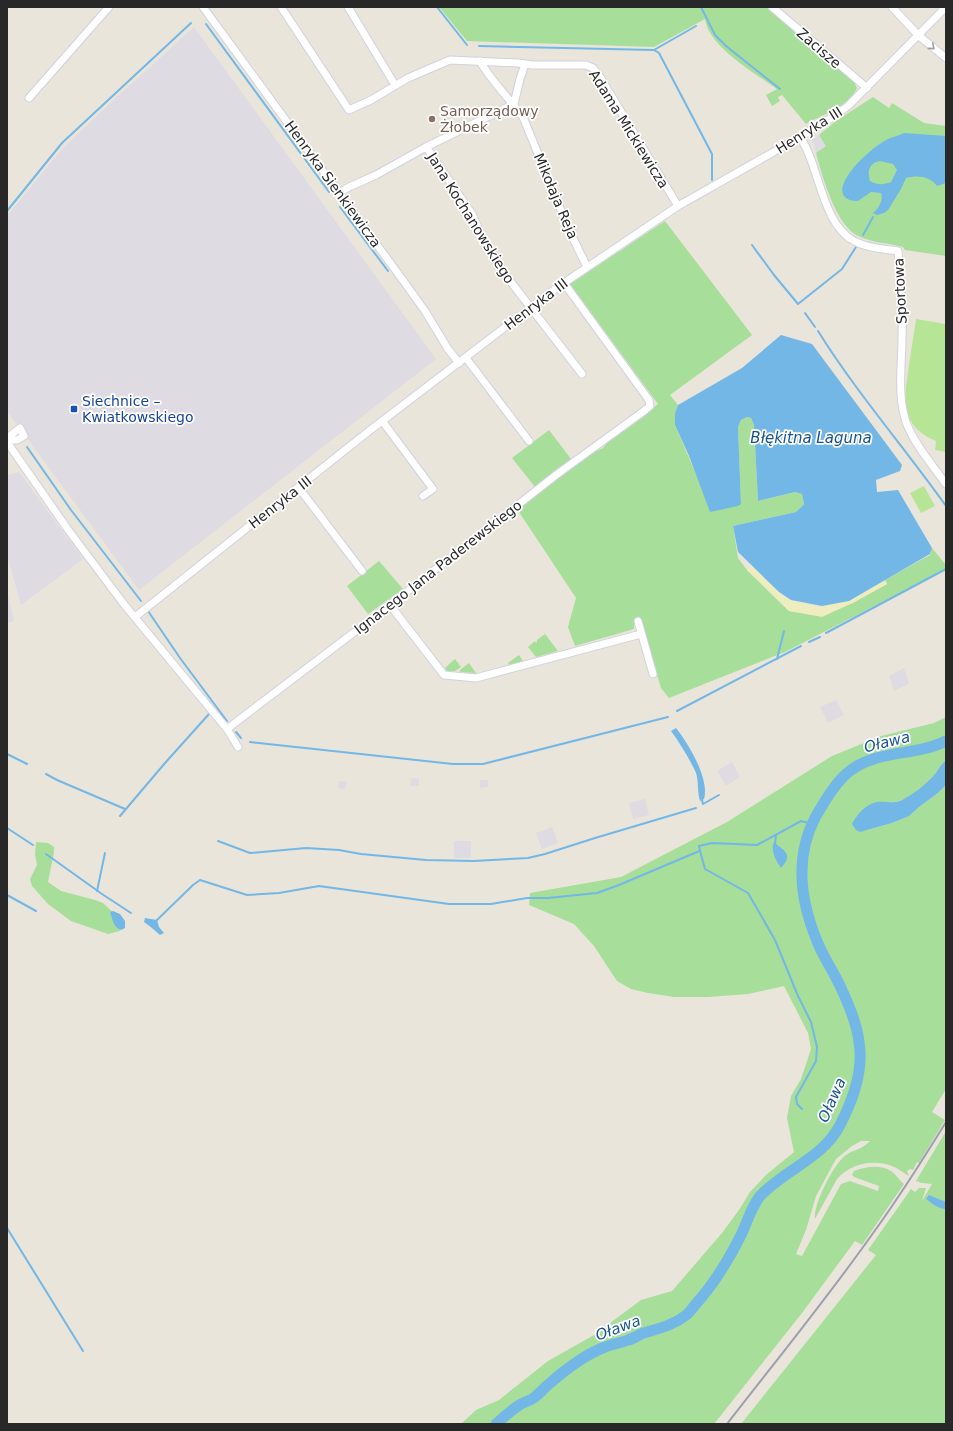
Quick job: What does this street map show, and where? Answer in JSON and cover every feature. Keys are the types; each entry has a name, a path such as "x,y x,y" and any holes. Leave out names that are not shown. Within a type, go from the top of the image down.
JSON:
{"street":[{"path":"29,98 109,7"},
{"name":"Henryka Sienkiewicza","path":"203,7 425,311 448,349 459,363"},
{"name":"Adama Mickiewicza","path":"281,7 350,110 395,86 450,60 532,65 586,65 593,68 637,137 678,206"},
{"path":"348,7 395,86"},
{"name":"Zacisze","path":"772,7 867,88"},
{"path":"892,7 918,35 946,58"},
{"name":"Henryka III","path":"135,617 383,422 564,283 678,206 800,137 848,106 946,7"},
{"name":"Mikołaja Reja","path":"480,61 484,69 514,104 522,117 587,267"},
{"path":"339,193 376,175 426,147 514,104 525,64"},
{"name":"Sportowa","path":"800,137 808,151 818,184 836,224 842,232 855,242 898,251 902,312 901,402 906,422 913,437 946,484"},
{"name":"Jana Kochanowskiego","path":"426,147 472,214 488,250 530,308 582,374"},
{"name":"Ignacego Jana Paderewskiego","path":"227,729 390,605 556,475 650,406 649,400 564,283"},
{"path":"466,358 529,441"},
{"path":"383,422 433,489 423,496"},
{"path":"7,440 69,531 135,617 227,729 238,747"},
{"path":"299,488 362,571"},
{"path":"390,605 444,675 476,678 641,634"},
{"path":"638,621 653,674"}],"shaded area":[{"path":"194,27 436,359 139,590 7,411 7,216 62,149"},
{"path":"819,135 826,146 816,153 812,140"},
{"path":"19,472 83,559 21,605 7,555 7,475"},
{"path":"7,591 14,621 7,623"},
{"path":"904,668 909,684 894,691 889,676"},
{"path":"836,700 844,715 828,723 820,707"},
{"path":"732,762 740,777 726,786 717,771"},
{"path":"411,778 419,779 419,786 410,786"},
{"path":"480,780 488,780 488,787 480,788"},
{"path":"339,781 347,782 345,790 338,788"},
{"path":"645,799 649,815 633,819 629,803"},
{"path":"552,827 558,843 542,849 536,833"},
{"path":"454,841 471,841 471,858 454,858"}],"green space":[{"path":"439,7 768,7 856,81 855,84 857,88 842,105 806,124 782,95 778,97 780,101 772,106 766,95 777,89 724,49 708,29 705,19 654,47 467,41"},
{"path":"873,97 889,108 892,103 924,123 946,126 946,256 905,250 903,247 869,240 858,236 850,231 843,222 831,199 816,153 826,146 819,135 836,121"},
{"path":"665,221 752,335 670,395 678,405 675,413 675,425 698,479 741,504 738,427 741,420 747,417 751,418 754,425 758,501 795,492 802,494 804,504 796,512 733,526 738,558 747,570 789,611 822,616 853,603 887,584 885,580 930,555 932,548 946,565 946,569 785,652 669,698 661,688 640,620 634,622 634,629 575,646 568,627 576,598 517,509 581,458 603,448 612,437 658,404 570,284"},
{"path":"916,319 946,324 946,452 935,450 936,441 924,435 915,427 907,410 907,377"},
{"path":"549,430 571,459 535,487 512,458"},
{"path":"924,486 935,506 921,513 910,493"},
{"path":"379,561 403,589 368,614 347,586"},
{"path":"545,634 558,651 536,657 528,647 535,641 536,643 537,640"},
{"path":"519,655 523,661 509,665 508,663"},
{"path":"455,659 461,667 455,671 447,671 445,668"},
{"path":"469,663 476,673 460,672 460,670"},
{"path":"946,717 946,761 925,784 910,796 899,801 877,802 867,830 892,823 908,816 946,785 946,1089 932,1112 945,1120 919,1163 917,1162 913,1170 910,1169 907,1171 909,1176 892,1166 879,1163 866,1163 847,1170 837,1179 815,1219 817,1204 830,1175 836,1166 846,1155 864,1146 870,1141 861,1141 852,1146 836,1159 816,1196 806,1230 796,1254 802,1256 841,1184 850,1181 878,1191 879,1186 854,1177 852,1175 854,1171 868,1167 882,1167 893,1172 904,1184 862,1245 855,1241 802,1313 714,1424 461,1424 476,1410 499,1400 548,1361 594,1335 641,1300 672,1291 722,1233 750,1192 766,1175 794,1152 787,1118 791,1096 801,1079 811,1049 808,1033 784,986 748,994 708,997 674,997 631,989 617,981 594,946 574,924 529,905 530,893 621,877 727,822 832,756 881,736 934,723"},
{"path":"36,842 48,843 54,847 48,882 61,891 103,903 118,917 120,931 108,934 71,921 48,904 32,886 30,879 37,865 35,854"},
{"path":"946,1131 946,1424 741,1424 876,1255 868,1250 911,1189 915,1192 919,1188 926,1188 922,1201 932,1184 916,1181"}],"sand":[{"path":"751,566 790,600 821,607 848,601 885,580 887,584 822,617 789,611 747,570"}],"water":[{"path":"904,133 946,136 946,183 937,186 927,178 906,178 888,210 877,215 873,213 880,204 882,198 881,193 871,192 858,201 850,200 845,197 842,189 845,181 857,164 880,143","holes":["880,161 893,164 897,170 891,182 880,184 870,181 869,171 873,164"]},
{"name":"Błękitna Laguna","path":"781,335 812,344 902,465 900,471 876,480 877,492 898,490 932,548 930,554 849,601 822,606 791,600 779,592 738,552 733,526 796,512 804,504 802,494 795,492 758,501 754,425 751,418 747,417 741,420 738,427 741,504 710,512 689,456 675,425 675,413 678,405 742,368"},
{"path":"676,728 692,752 701,772 705,791 704,799 700,801 696,773 685,752 671,731"},
{"path":"946,761 946,785 909,816 892,823 860,832 856,830 852,824 859,813 866,807 877,802 896,802 906,798 927,782"},
{"path":"774,842 784,850 787,856 785,863 781,868 773,852"},
{"path":"113,911 120,914 125,921 125,928 121,930 115,925 110,912"},
{"path":"145,918 157,920 159,927 164,933 160,935 144,922"},
{"path":"929,1195 946,1202 946,1209 938,1207 926,1199"}],"waterway":[{"path":"437,7 467,45"},
{"path":"701,7 715,35 726,46 780,89"},
{"path":"7,211 62,143 191,23"},
{"path":"206,24 329,192"},
{"path":"654,50 696,26"},
{"path":"479,46 654,50 659,53 712,154 712,180"},
{"path":"340,207 388,271"},
{"path":"863,235 873,217"},
{"path":"752,245 798,304 842,269 856,247"},
{"path":"805,313 815,327"},
{"path":"818,331 864,398 946,506"},
{"path":"27,447 71,510 141,601"},
{"path":"826,633 946,569"},
{"path":"148,611 180,658 227,721"},
{"path":"777,659 784,631"},
{"path":"809,642 820,637"},
{"path":"677,711 801,646"},
{"path":"120,816 209,714"},
{"path":"250,742 453,764 483,764 668,717"},
{"path":"236,732 241,738"},
{"name":"Oława","path":"496,1424 509,1412 522,1403 531,1400 562,1373 590,1354 597,1350 630,1340 641,1334 669,1325 686,1315 708,1289 725,1264 740,1237 754,1204 761,1195 781,1178 814,1155 833,1136 845,1115 853,1095 859,1074 860,1053 858,1035 847,1001 819,947 811,926 803,894 802,863 804,847 809,831 823,804 836,785 851,770 873,759 922,749 946,741"},
{"path":"7,754 27,764"},
{"path":"46,774 125,809"},
{"path":"702,800 703,804 719,795"},
{"path":"218,841 250,853 306,848 339,850 361,854 426,860 474,861 528,858 696,808"},
{"path":"156,921 200,880 247,895 279,893 319,886 449,904 491,904 527,898 548,898 597,893 700,851 699,846 712,843 757,845 801,821 812,824"},
{"path":"7,828 33,845"},
{"path":"775,844 776,835"},
{"path":"700,851 705,869 748,893 775,940 798,996 811,1022 817,1047 816,1061 796,1097 797,1104 802,1109"},
{"path":"97,891 105,853"},
{"path":"46,854 131,913"},
{"path":"7,895 36,911"},
{"path":"7,1228 83,1351"}],"railway":[{"path":"727,1424 854,1260 900,1194 946,1122"}],"place":[{"name":"Samorządowy Żłobek","path":"432,119"},
{"name":"Siechnice – Kwiatkowskiego","path":"74,409"}]}
